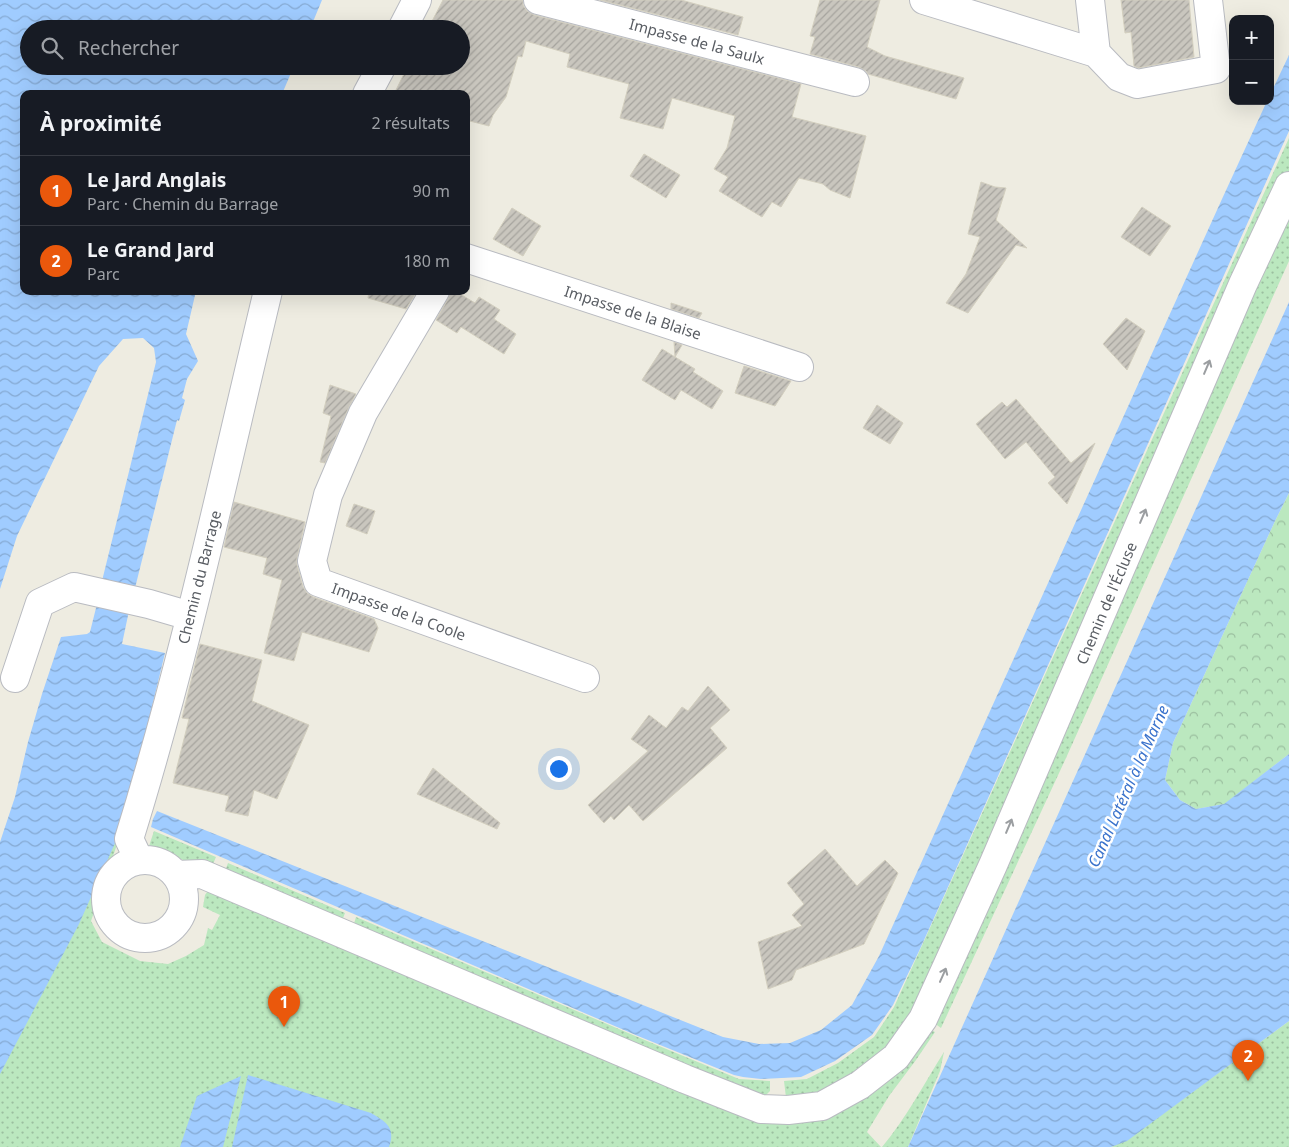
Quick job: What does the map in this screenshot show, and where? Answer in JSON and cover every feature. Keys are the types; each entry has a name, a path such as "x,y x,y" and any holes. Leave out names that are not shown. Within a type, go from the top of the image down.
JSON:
{"street":[{"path":"407,20 417,0"},
{"name":"Impasse de la Saulx","path":"538,0 855,82"},
{"path":"924,0 1096,53 1119,77 1137,84 1216,69 1208,0"},
{"path":"1090,0 1096,53"},
{"path":"369,90 377,75"},
{"name":"Chemin de l'Écluse","path":"176,875 202,874 685,1079 761,1109 788,1110 822,1106 860,1085 896,1057 923,1019 996,856 1239,294 1289,186"},
{"name":"Impasse de la Blaise","path":"470,259 799,367"},
{"name":"Chemin du Barrage","path":"134,850 145,790 190,616 267,295"},
{"name":"Impasse de la Coole","path":"433,295 363,413 328,495 312,561 318,582 585,678"},
{"path":"15,678 40,603 74,587 190,616"},
{"path":"134,850 149,860 160,862 176,875 182,887 184,911 175,924 166,932 154,937 142,938 131,936 120,929 112,920 107,909 106,897 109,884 116,873 126,864 134,850"}],"green space":[{"path":"1289,138 1289,181 915,1022 860,1076 787,1106 784,1081 807,1079 838,1063 874,1037 894,1007"},
{"path":"1289,197 1289,261 1066,758 941,1028 930,1020"},
{"path":"1289,493 1289,754 1225,804 1196,809 1180,800 1165,780 1173,743"},
{"path":"126,818 91,921 102,942 140,961 168,964 204,945 208,928 212,930 220,915 203,907 205,895 210,888 794,1120 923,1026 935,1032 889,1096 867,1132 881,1147 0,1147 0,1020"},
{"path":"154,831 216,857 210,871 149,846"},
{"path":"228,863 345,913 340,926 223,877"},
{"path":"356,917 739,1079 770,1081 770,1091 760,1101 352,930"},
{"path":"1289,1021 1289,1147 1111,1147 1127,1140"},
{"path":"944,1052 940,1071 908,1147 882,1147 907,1113"}],"water":[{"path":"0,0 322,0 314,20 20,20 20,75 290,75 284,90 20,90 20,295 195,295 186,334 198,361 187,379 182,398 185,400 179,421 177,420 134,592 101,585 156,362 154,348 143,338 123,339 99,366 17,536 0,589"},
{"path":"1289,55 1289,131 920,949 893,1005 872,1035 835,1061 801,1077 761,1079 734,1075 638,1036 151,827 157,811 723,1037 759,1044 790,1043 821,1030 852,1005 879,956 1265,105 1274,105 1274,87"},
{"name":"Canal Latéral à la Marne","path":"1289,302 1289,493 1173,743 1165,780 1180,800 1196,809 1224,804 1289,754 1289,1021 1127,1141 1111,1147 908,1147"},
{"path":"99,596 130,606 122,644 165,653 124,823 79,924 0,1074 0,842 15,797 42,694 61,637 90,632"},
{"path":"248,1075 371,1113 388,1126 391,1135 389,1147 232,1147"},
{"path":"241,1076 223,1147 180,1147 197,1096"}],"building":[{"path":"443,0 523,0 523,5 527,11 534,15 801,84 792,117 866,136 850,198 830,190 823,184 799,178 781,207 772,202 762,217 719,191 728,177 714,169 727,148 735,116 672,98 663,129 620,118 629,84 567,67 570,54 526,41 522,57 518,56 506,97 493,115 489,126 470,121 470,90 396,90 404,75 470,75 470,20 433,20"},
{"path":"600,0 681,0 743,17 738,35"},
{"path":"820,0 880,0 867,47 885,56 964,78 956,99 868,74 859,67 810,54 815,37 810,36"},
{"path":"1121,0 1189,0 1194,57 1138,68 1134,66 1131,32 1125,33"},
{"path":"644,154 680,175 666,198 630,176"},
{"path":"981,182 995,187 1006,188 996,220 1027,248 1016,245 968,313 946,303 966,274 980,237 968,234"},
{"path":"1142,207 1171,226 1150,256 1121,237"},
{"path":"512,208 541,226 523,256 493,239"},
{"path":"368,295 415,295 406,309 368,298"},
{"path":"450,295 462,295 475,303 479,297 500,310 494,319 516,334 504,354 461,327 457,333 436,320"},
{"path":"671,303 702,313 699,318 671,309"},
{"path":"1126,318 1145,331 1127,370 1103,344"},
{"path":"674,342 682,345 675,357"},
{"path":"662,349 695,369 693,372 723,391 712,409 681,390 675,400 642,380"},
{"path":"744,366 791,381 775,406 735,393"},
{"path":"330,385 356,394 325,463 320,462 331,416 323,413"},
{"path":"1016,399 1071,463 1095,443 1067,504 1048,483 1055,477 1026,442 1005,459 976,424 1002,402 1007,407"},
{"path":"877,405 903,423 890,444 863,428"},
{"path":"234,502 305,522 297,558 303,587 313,597 374,619 378,628 369,652 302,632 294,661 264,653 282,580 263,574 267,558 224,547"},
{"path":"354,504 375,511 367,534 346,526"},
{"path":"200,644 262,660 252,701 309,725 277,799 254,790 248,816 225,811 229,796 173,783 189,719 182,718"},
{"path":"708,686 730,710 710,728 727,748 643,821 629,805 614,820 611,816 604,823 588,805 648,751 631,739 649,715 666,728 682,707 688,711"},
{"path":"433,768 500,823 497,829 417,794"},
{"path":"825,849 857,886 885,860 898,873 864,944 796,970 792,980 768,989 758,942 802,926 792,915 804,904 787,883"}],"place":[{"name":"Le Jard Anglais","path":"284,1027"},
{"name":"Le Grand Jard","path":"1248,1081"}]}
